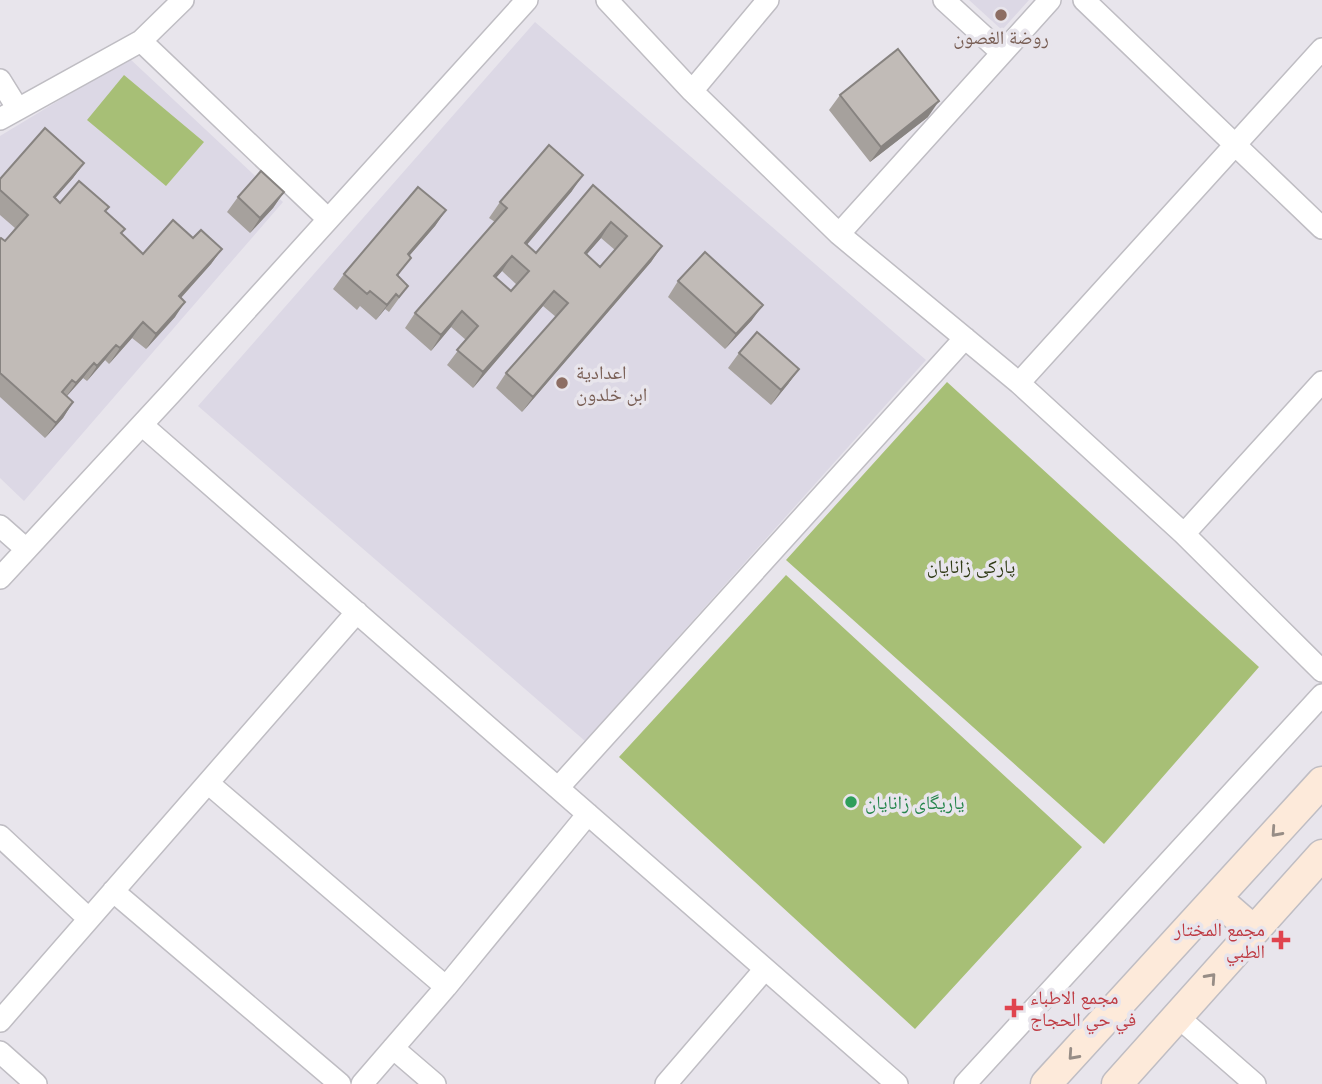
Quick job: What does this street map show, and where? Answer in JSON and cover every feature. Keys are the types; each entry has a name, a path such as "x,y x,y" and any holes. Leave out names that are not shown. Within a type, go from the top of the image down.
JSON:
{"main road":[{"path":"1046,1084 1322,782"},
{"path":"1117,1084 1322,855"},
{"path":"1216,898 1254,931"}],"street":[{"path":"0,80 9,114 141,41 183,0"},
{"path":"0,578 527,0"},
{"path":"607,0 692,91 839,234 1019,383 1184,534 1322,671"},
{"path":"692,91 768,0"},
{"path":"944,0 1002,53"},
{"path":"839,234 1050,0"},
{"path":"1084,0 1322,228"},
{"path":"141,41 328,219"},
{"path":"1019,383 1322,49"},
{"path":"558,788 965,338"},
{"path":"1184,534 1322,382"},
{"path":"142,425 897,1084"},
{"path":"0,526 26,549"},
{"path":"0,1021 356,612"},
{"path":"965,1084 1322,695"},
{"path":"208,783 446,987"},
{"path":"362,1084 446,987 588,814"},
{"path":"0,836 89,919"},
{"path":"113,891 340,1084"},
{"path":"666,1084 765,969"},
{"path":"1177,1016 1255,1084"},
{"path":"393,1048 435,1084"},
{"path":"0,1052 36,1084"}],"shaded area":[{"name":"روضة الغصون","path":"969,0 1029,0 1002,30"},
{"name":"اعدادية ابن خلدون","path":"535,22 926,360 585,741 198,406"},
{"path":"129,58 283,202 24,501 0,478 0,136"}],"green space":[{"path":"124,75 204,142 166,186 87,120"},
{"name":"پارکی زانایان","path":"947,382 1259,667 1104,844 786,560"},
{"name":"یاریگای زانایان","path":"786,575 1082,847 915,1029 619,757"}],"building":[{"path":"898,49 939,101 881,147 840,95"},
{"path":"45,128 84,163 54,197 60,203 79,181 109,207 105,211 125,229 121,233 143,254 173,220 193,238 201,230 222,249 179,296 185,302 156,334 143,322 120,348 116,345 97,366 94,363 76,383 72,380 62,392 73,402 56,423 0,373 0,239 5,241 28,215 0,190 0,179"},
{"path":"549,145 583,175 525,243 536,253 593,185 662,246 533,397 506,373 568,303 554,291 483,372 457,350 478,326 462,311 441,335 415,313 507,208 500,202","holes":["611,222 627,236 600,267 585,253","512,256 529,271 511,291 494,276"]},
{"path":"261,171 284,192 260,218 238,197"},
{"path":"418,187 446,210 408,254 411,258 397,275 408,286 399,297 396,294 387,305 370,291 367,294 344,274"},
{"path":"705,252 763,305 736,334 678,281"},
{"path":"757,332 799,369 781,390 739,353"}],"place":[{"name":"روضة الغصون","path":"1001,15"},
{"name":"اعدادية ابن خلدون","path":"562,383"},
{"name":"یاریگای زانایان","path":"851,802"},
{"name":"مجمع المختار الطبي","path":"1281,940"},
{"name":"مجمع الاطباء في حي الحجاج","path":"1014,1008"}]}
